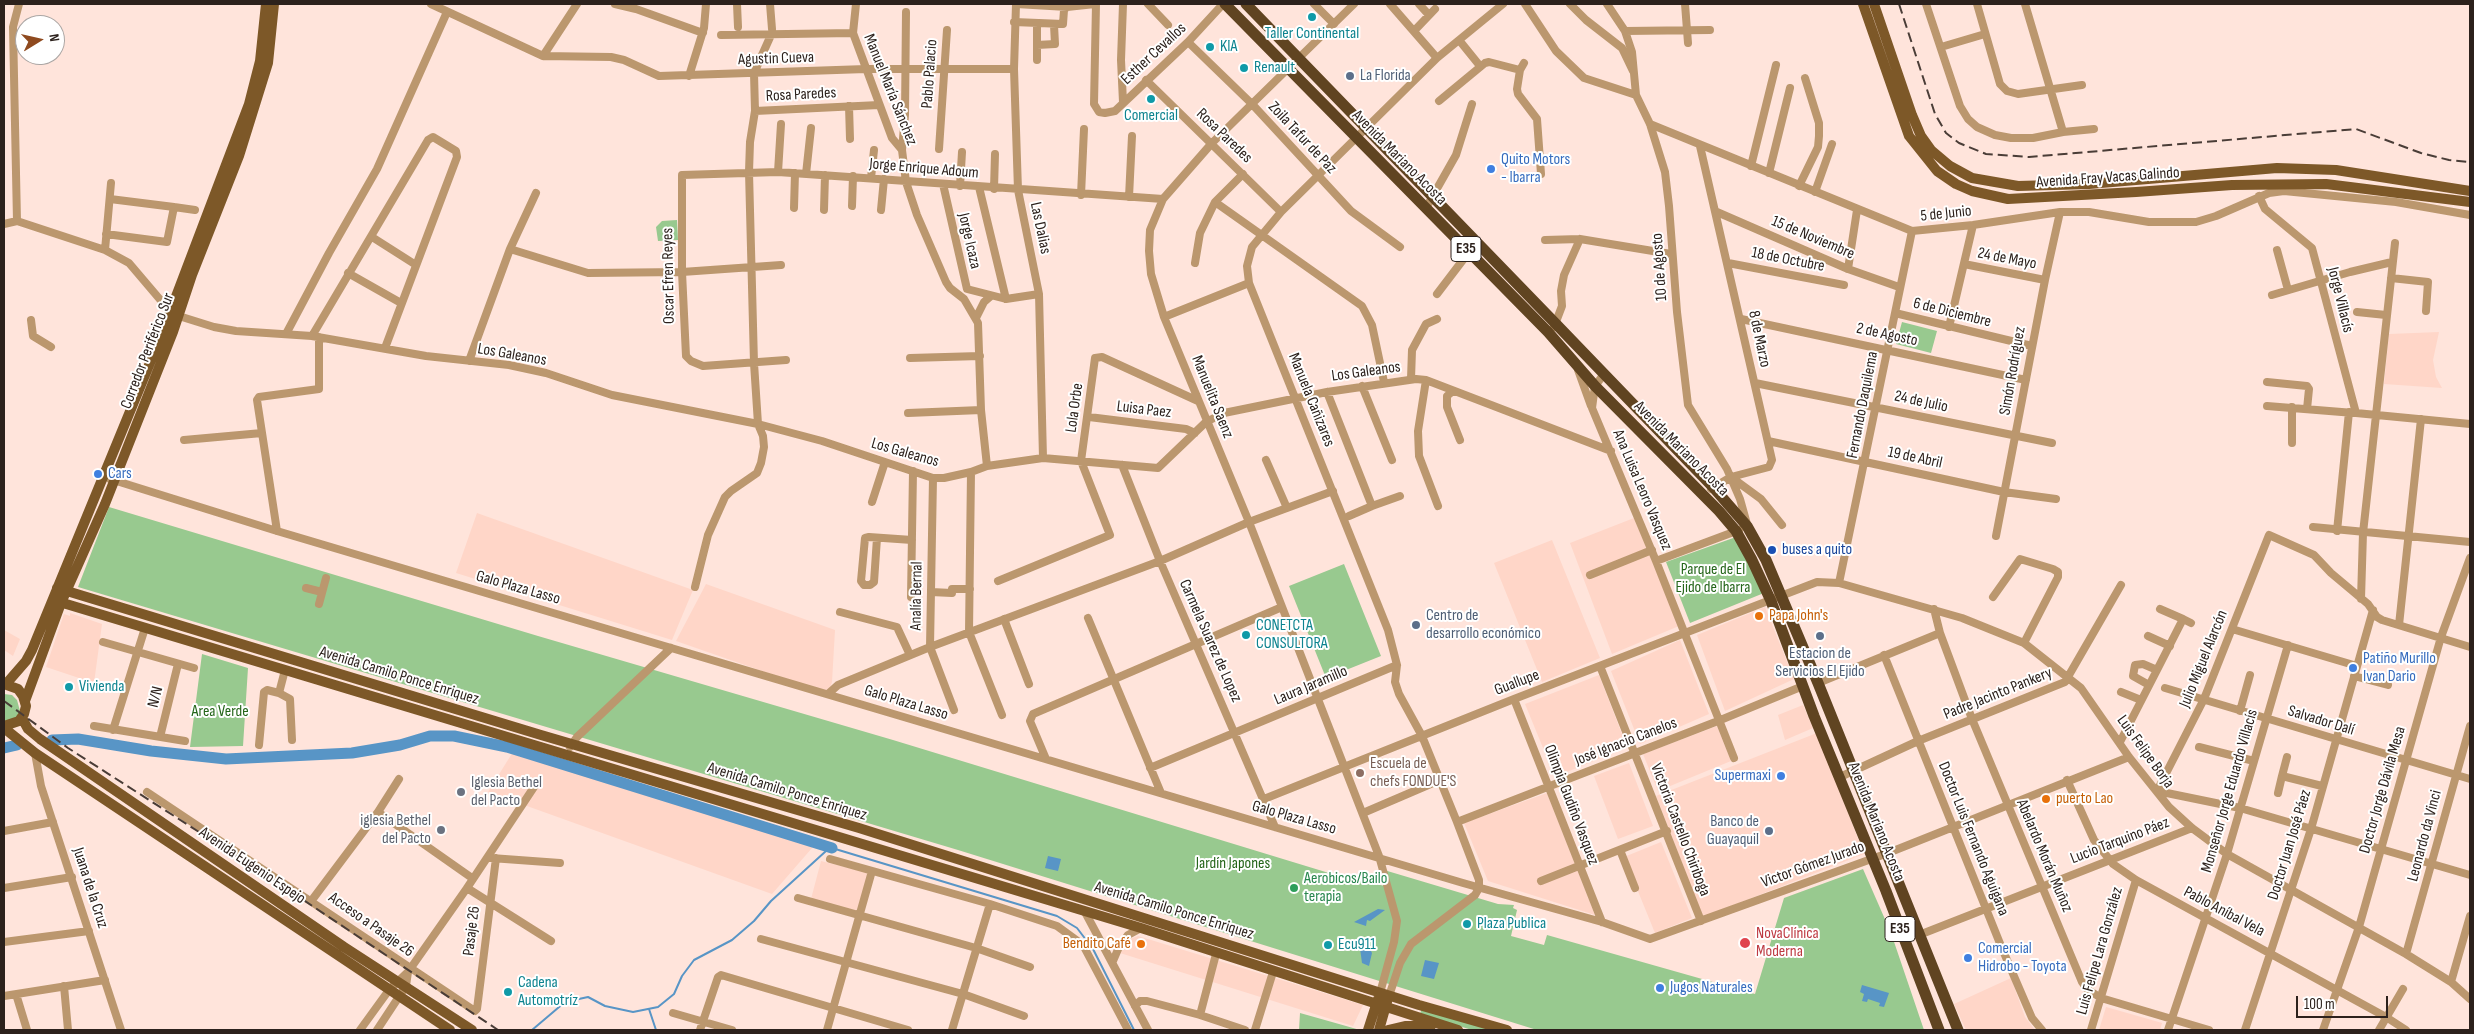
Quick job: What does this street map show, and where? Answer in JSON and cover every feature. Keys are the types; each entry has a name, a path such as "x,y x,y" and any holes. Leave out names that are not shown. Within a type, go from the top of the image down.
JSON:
{"highway":[{"name":"Avenida Mariano Acosta","path":"1224,4 1548,332 1594,386 1704,496 1736,531 1752,560 1771,602 1939,1030"},
{"name":"Avenida Mariano Acosta","path":"1246,4 1713,487 1747,526 1757,541 1782,597 1888,853 1958,1030"}],"main road":[{"name":"Corredor Periférico Sur","path":"61,589 114,480 249,104 260,60 266,4"},
{"name":"Corredor Periférico Sur","path":"22,718 26,706 25,701 61,589 103,476 192,275 255,108 268,62 274,4"},
{"name":"Avenida Fray Vacas Galindo","path":"1863,4 1909,136 1937,171 1956,184 1972,191 2008,198 2042,198 2232,185 2326,184 2470,202"},
{"name":"Avenida Fray Vacas Galindo","path":"1874,4 1921,136 1931,150 1950,166 1972,178 2018,186 2089,184 2277,168 2336,170 2470,191"},
{"name":"Avenida Camilo Ponce Enriquez","path":"61,589 571,744 859,828 1385,994 1507,1030"},
{"name":"Corredor Periférico Sur","path":"5,684 26,661 57,601"},
{"name":"Avenida Camilo Ponce Enriquez","path":"57,601 1142,928 1216,954 1458,1030"},
{"path":"117,619 120,608"},
{"path":"5,684 18,689 25,701"},
{"path":"4,727 22,718"},
{"name":"Avenida Eugenio Espejo","path":"22,718 28,729 40,739 344,947 472,1030"},
{"name":"Avenida Eugenio Espejo","path":"4,727 36,753 450,1030"},
{"path":"1242,962 1246,950"},
{"path":"1368,1030 1381,1006 1385,994"},
{"path":"1379,1030 1381,1006"},
{"path":"1388,1030 1447,1027"}],"street":[{"path":"17,221 13,27 19,4"},
{"path":"431,4 543,56 577,4"},
{"path":"615,4 636,9 703,33"},
{"path":"689,76 703,33 706,6 698,4"},
{"path":"737,4 738,26"},
{"path":"695,587 708,535 725,498 731,490 756,474 760,468 764,441 758,424 754,363 753,267 749,172 750,142 755,111 754,73 772,32 770,4"},
{"name":"Manuel María Sánchez","path":"856,4 853,33 892,138 902,150 906,182 938,266 950,288 964,299 976,318 979,329 981,410 987,466"},
{"path":"1016,4 1067,7 1095,4"},
{"name":"Las Dalias","path":"1016,4 1014,68 1018,190 1039,294 1043,458"},
{"name":"Esther Cevallos","path":"1095,4 1094,107 1098,112 1105,113 1115,111 1188,42 1224,4"},
{"path":"1123,4 1121,60 1123,102"},
{"path":"1148,4 1168,25"},
{"path":"1314,4 1334,24"},
{"name":"Manuelita Saenz","path":"1354,4 1300,60 1212,143 1163,199 1150,230 1149,251 1152,274 1164,317 1249,522 1379,856 1397,921 1385,994"},
{"path":"1390,4 1437,58"},
{"path":"1414,31 1432,12 1419,4"},
{"name":"Manuela Cañizares","path":"1479,888 1478,880 1457,822 1422,736 1399,694 1396,682 1397,665 1388,630 1249,284 1248,257 1260,234 1318,175 1367,129 1437,58 1503,4"},
{"path":"1524,4 1556,51 1584,78 1636,95"},
{"path":"1570,4 1586,20 1622,48 1636,77"},
{"name":"10 de Agosto","path":"1607,4 1625,31 1632,52 1636,77 1636,95 1650,124 1665,172 1670,206 1671,254 1688,405 1731,477 1740,499 1747,526"},
{"path":"1685,4 1688,43"},
{"path":"1926,4 1960,106 1968,119 1977,127 1995,135 2011,138 2033,138 2064,132 2094,130"},
{"path":"1977,4 2000,84 2007,91 2018,94 2082,85"},
{"path":"2025,4 2064,132"},
{"path":"1014,22 1067,24 1064,10 1067,7"},
{"path":"286,334 377,169 445,9"},
{"path":"902,150 906,69 906,12"},
{"path":"1037,24 1037,60"},
{"path":"1037,45 1054,44 1054,25"},
{"path":"4,28 13,27"},
{"name":"Pablo Palacio","path":"939,149 946,30"},
{"path":"1625,31 1710,30"},
{"path":"720,35 772,32 853,33"},
{"path":"1941,47 1985,34"},
{"path":"1458,40 1480,66"},
{"name":"Zoila Tafur de Paz","path":"1188,42 1252,104 1351,211 1400,247"},
{"name":"Agustin Cueva","path":"543,56 611,57 624,60 659,76 866,69 1014,68"},
{"path":"1439,101 1480,66 1489,62 1522,66 1518,94 1538,119 1541,174"},
{"path":"1752,166 1776,65"},
{"path":"1799,186 1818,147 1819,136 1819,123 1805,78"},
{"name":"Rosa Paredes","path":"1146,80 1281,212"},
{"path":"1769,173 1790,88"},
{"path":"1426,208 1434,197 1456,155 1472,104"},
{"name":"Rosa Paredes","path":"755,111 879,105"},
{"path":"849,106 850,139"},
{"path":"778,172 781,124"},
{"name":"5 de Junio","path":"1650,124 1912,231 1973,225 2060,212 2089,212 2149,222 2196,222 2216,216 2269,192 2284,191 2396,202 2470,215"},
{"path":"806,174 811,128"},
{"path":"1081,195 1084,130"},
{"path":"1129,197 1132,136"},
{"path":"277,531 257,404 259,397 319,389 315,337 348,273 372,237 430,137 456,151 457,156 385,348"},
{"path":"1815,192 1832,144"},
{"name":"8 de Marzo","path":"1700,146 1742,319 1772,460 1769,467 1731,477 1713,487 1704,496"},
{"path":"871,178 874,150"},
{"path":"960,186 962,152"},
{"path":"994,189 995,154"},
{"name":"Jorge Enrique Adoum","path":"682,175 778,172 853,176 994,189 1163,199"},
{"path":"794,208 796,173"},
{"path":"1195,263 1200,233 1215,202 1243,174"},
{"name":"Oscar Efren Reyes","path":"682,175 682,272 685,350 691,361 703,366 754,363"},
{"path":"824,210 825,175"},
{"path":"852,206 853,176"},
{"path":"881,210 884,179"},
{"path":"105,250 111,183"},
{"name":"Jorge Icaza","path":"943,184 967,289 1006,299 1039,294"},
{"path":"979,187 1006,299"},
{"path":"469,361 510,249 536,193"},
{"name":"Jorge Villacís","path":"2259,196 2265,209 2312,248 2322,282 2352,412"},
{"path":"110,199 195,210"},
{"path":"1215,202 1362,306 1372,325 1384,382"},
{"path":"106,234 167,242 174,208"},
{"path":"1848,269 1857,210"},
{"name":"15 de Noviembre","path":"1716,212 1848,269 1899,287"},
{"name":"Simón Rodríguez","path":"1996,536 2045,280 2060,212"},
{"path":"4,224 17,221 105,250 129,263 163,304 175,312"},
{"path":"1949,327 1973,225"},
{"name":"Fernando Daquilema","path":"1839,583 1866,462 1899,287 1912,231"},
{"path":"372,237 416,265"},
{"path":"1548,332 1556,324 1562,306 1561,291 1564,275 1580,239"},
{"path":"1545,240 1580,239 1671,254"},
{"path":"2395,243 2363,533 2361,599 2373,610 2377,617 2470,647"},
{"path":"510,249 588,273 682,272 781,266"},
{"path":"2277,250 2288,290"},
{"path":"1437,294 1469,252"},
{"path":"2272,295 2392,262"},
{"name":"18 de Octubre","path":"1728,263 1844,285"},
{"name":"24 de Mayo","path":"1964,264 2045,280"},
{"path":"348,273 401,303"},
{"path":"2392,278 2428,282 2426,310"},
{"path":"1164,317 1249,284"},
{"path":"964,299 967,289"},
{"path":"976,318 984,302 991,296"},
{"name":"Los Galeanos","path":"175,312 236,332 315,337 469,361 509,365 546,373 612,395 758,424 933,478 971,472 987,466 1043,458 1158,468 1206,422 1224,414 1327,392 1384,382 1411,380 1426,380 1611,451"},
{"path":"2357,312 2386,315"},
{"name":"6 de Diciembre","path":"1895,313 2032,346"},
{"name":"2 de Agosto","path":"1742,319 2026,380"},
{"path":"31,320 33,336 51,347"},
{"path":"1411,380 1412,350 1426,324 1436,320"},
{"path":"910,358 980,356"},
{"name":"Lola Orbe","path":"1081,461 1089,417 1095,358 1102,357 1198,401"},
{"path":"754,363 786,360"},
{"path":"1576,366 1592,408"},
{"path":"1594,386 1604,374"},
{"path":"1426,380 1418,431 1419,456 1438,506"},
{"path":"2267,382 2307,386 2309,389 2307,409"},
{"name":"24 de Julio","path":"1755,383 2052,443"},
{"path":"1362,386 1392,460"},
{"name":"Ana Luisa Leoro Vasquez","path":"1594,386 1592,408 1652,550 1734,758"},
{"path":"1453,391 1447,396 1447,407 1460,440"},
{"path":"1327,392 1372,506"},
{"path":"2267,406 2375,414 2470,424"},
{"path":"2292,407 2292,443"},
{"path":"908,413 981,410"},
{"path":"2337,531 2352,412"},
{"name":"Luisa Paez","path":"1089,417 1186,429 1195,433"},
{"path":"2399,625 2422,419"},
{"path":"184,440 262,433"},
{"name":"19 de Abril","path":"1768,441 2004,492 2056,499"},
{"path":"1266,460 1287,508"},
{"path":"998,581 1110,535 1081,461"},
{"path":"872,502 885,462"},
{"name":"Carmela Suarez de Lopez","path":"1122,465 1160,561 1275,827"},
{"path":"911,597 913,471"},
{"path":"971,472 969,632 1002,715"},
{"name":"Galo Plaza Lasso","path":"103,476 277,531 1275,827 1379,856 1479,888 1602,922 1652,939 1701,921"},
{"path":"1731,477 1761,499 1782,525"},
{"name":"Analía Bernal","path":"933,478 930,647 954,710"},
{"path":"828,694 838,685 910,655 1160,561 1249,522 1333,491"},
{"path":"1349,516 1400,496"},
{"path":"1656,561 1747,526"},
{"path":"2313,527 2408,538 2470,542"},
{"name":"Julio Miguel Alarcón","path":"2157,791 2204,699 2269,535 2314,555 2361,599"},
{"path":"877,538 874,582 870,585 864,585 862,581 863,541 869,537 912,540"},
{"path":"1590,575 1652,550"},
{"name":"Doctor Jorge Dávila Mesa","path":"2323,1030 2359,928 2441,637 2470,558"},
{"path":"1993,597 2020,559 2058,572 2058,577 2024,643"},
{"path":"319,604 326,578"},
{"name":"Luis Felipe Borja","path":"1782,597 1817,582 1839,583 1934,609 2024,643 2069,676 2093,702 2129,757 2169,807 2192,828 2227,854 2406,954 2450,982 2470,999"},
{"name":"Padre Jacinto Pankery","path":"1840,777 1918,741 2064,682 2121,585"},
{"path":"306,588 322,592"},
{"path":"931,592 952,593 952,589 970,589"},
{"name":"Guallupe","path":"1264,799 1684,632 1782,597"},
{"path":"1046,759 1030,721 1030,716 1196,642 1282,607"},
{"name":"Abelardo Morán Muñoz","path":"1934,609 1940,633 1972,719 2082,982 2087,989 2101,998 2209,1030"},
{"path":"2120,742 2170,646 2187,621 2160,609"},
{"name":"Doctor Juan José Páez","path":"2245,1030 2311,829 2373,610"},
{"path":"840,612 897,627 910,655"},
{"path":"1088,618 1161,793"},
{"path":"1004,619 1029,684"},
{"path":"113,730 145,628"},
{"path":"2232,629 2357,666"},
{"path":"1818,683 1940,633"},
{"path":"2148,636 2170,646"},
{"path":"103,642 194,668"},
{"name":"Monseñor Jorge Eduardo Villacís","path":"2168,1030 2227,854 2288,645"},
{"path":"567,756 571,744 671,648"},
{"name":"Doctor Luis Fernando Aguigana","path":"1884,655 1986,910 2032,1018 2042,1030"},
{"name":"N/N","path":"160,737 178,664"},
{"path":"2149,685 2133,676 2135,665 2143,664 2157,670"},
{"name":"Laura Jaramillo","path":"1150,768 1397,665"},
{"name":"Victoria Castello Chiriboga","path":"1600,666 1667,831 1701,921"},
{"path":"279,692 285,670"},
{"path":"2240,711 2250,675"},
{"path":"2354,676 2388,685"},
{"name":"José Ignacio Canelos","path":"1457,822 1803,686"},
{"name":"Salvador Dalí","path":"2165,688 2470,779"},
{"path":"259,745 264,692 267,690 279,692 290,699 292,740"},
{"path":"2122,692 2141,700"},
{"name":"Olimpia Gudiño Vasquez","path":"1514,699 1550,786 1602,922"},
{"path":"94,726 185,741"},
{"name":"Leonardo da Vinci","path":"2406,954 2470,726"},
{"path":"2199,747 2254,760"},
{"name":"Juana de la Cruz","path":"36,753 41,786 121,1030"},
{"name":"Victor Gómez Jurado","path":"1701,921 1888,853 2067,780 2129,757"},
{"path":"2278,793 2287,757"},
{"path":"2282,776 2322,786"},
{"path":"312,900 378,812 399,779"},
{"path":"1363,813 1440,780"},
{"name":"Pablo Aníbal Vela","path":"2067,780 2094,840 2110,860 2136,880 2336,989 2406,1030"},
{"path":"377,1030 400,997 402,984 409,970 467,888 536,784"},
{"path":"2157,791 2240,808 2470,875"},
{"name":"Acceso a Pasaje 26","path":"148,792 312,900 409,970 474,1010 477,1010 477,1007"},
{"path":"2169,807 2177,794"},
{"path":"378,812 472,878"},
{"path":"4,831 53,822"},
{"name":"Lucio Tarquino Páez","path":"1920,936 2192,828"},
{"path":"1541,881 1667,831"},
{"path":"1620,850 1635,888"},
{"path":"487,857 560,863"},
{"name":"Pasaje 26","path":"477,1007 496,858"},
{"path":"830,859 990,904 1057,926 1074,936 1090,956 1128,1030"},
{"path":"827,1030 872,871"},
{"path":"4,888 72,877"},
{"name":"Luis Felipe Lara González","path":"2091,1030 2136,880"},
{"path":"467,888 551,941"},
{"path":"1385,994 1411,944 1475,895 1479,888"},
{"path":"798,898 976,948 1030,967"},
{"path":"952,1030 990,904"},
{"path":"1085,912 1113,961 1148,1030"},
{"path":"2450,982 2470,916"},
{"path":"1113,961 1119,947 1128,935 1142,928"},
{"path":"4,942 89,931"},
{"path":"761,939 963,994 1024,1016"},
{"path":"1200,1015 1216,954"},
{"path":"1255,1030 1273,972"},
{"path":"700,1030 718,977 721,975 908,1030"},
{"path":"4,996 105,980"},
{"path":"360,1030 389,990 402,984"},
{"path":"64,986 68,1030"},
{"path":"2379,1030 2403,989"},
{"path":"16,994 27,1030"},
{"path":"1135,1006 1144,1000 1200,1015 1245,1030"},
{"path":"673,1013 732,1030"}],"shaded area":[{"path":"2439,332 2433,360 2436,377 2442,388 2384,384 2389,334"},
{"path":"477,513 693,590 672,640 456,573"},
{"path":"1634,518 1679,626 1612,654 1570,543"},
{"path":"1552,540 1600,658 1542,682 1494,563"},
{"path":"706,584 835,630 832,682 828,694 676,641"},
{"path":"1765,607 1794,679 1725,711 1697,635"},
{"path":"70,613 102,624 94,683 46,667 64,614 70,616"},
{"path":"4,630 20,639 13,656 4,650"},
{"path":"1680,640 1709,714 1640,744 1611,671"},
{"path":"1599,675 1627,747 1555,777 1525,704"},
{"name":"Supermaxi","path":"1803,705 1813,728 1785,740 1778,715"},
{"path":"1717,726 1731,761 1658,791 1643,754"},
{"path":"1817,733 1864,854 1703,917 1656,796"},
{"path":"516,747 819,840 772,894 488,792"},
{"path":"1629,763 1653,826 1618,839 1594,776"},
{"path":"1547,793 1595,915 1488,881 1464,823"},
{"path":"1661,842 1692,918 1655,933 1624,857"},
{"path":"821,861 869,873 859,912 811,899"},
{"path":"1138,936 1363,1005 1353,1026 1120,953 1128,940"},
{"path":"2011,978 2025,1017 2035,1030 1966,1030 1954,1004"},
{"path":"2106,1007 2162,1023 2160,1030 2099,1030"}],"green space":[{"path":"677,220 678,240 658,241 656,227 662,221"},
{"path":"1902,322 1937,331 1931,353 1896,344"},
{"name":"Jardín Japones","path":"109,507 893,740 1342,877 1390,887 1384,870 1498,904 1514,905 1513,908 1517,910 1511,936 1544,945 1547,935 1755,994 1784,898 1863,869 1891,933 1924,1030 1537,1030 958,850 78,587"},
{"name":"Parque de El Ejido de Ibarra","path":"1736,537 1764,593 1690,623 1666,562"},
{"path":"1344,564 1381,656 1326,678 1289,586"},
{"name":"Area Verde","path":"202,654 248,668 243,746 190,747"},
{"path":"4,694 12,695 17,700 20,711 16,719 4,722"},
{"path":"1422,1008 1493,1030 1472,1030 1420,1014"},
{"path":"1300,1013 1339,1024 1360,1030 1299,1030"}],"water":[{"path":"1048,856 1061,859 1058,871 1045,868"},
{"path":"1378,909 1385,910 1370,921 1367,920 1366,926 1354,922"},
{"path":"1359,941 1367,943 1372,953 1369,966 1362,963"},
{"path":"1425,960 1439,963 1434,979 1421,976"},
{"path":"1862,985 1889,993 1884,1007 1879,1006 1880,1003 1868,999 1867,1002 1862,1001 1864,994 1860,992"}],"waterway":[{"path":"52,740 78,739 151,751 226,759 352,753 400,745 430,736 454,736 507,747 832,848"},
{"path":"4,748 17,745"},
{"path":"532,1030 565,1002 588,997 605,1006 633,1012 658,1007 674,994 682,976 694,960 732,940 754,921 771,901 826,851 832,848 1057,916 1077,928 1093,949 1134,1030"},
{"path":"649,1009 656,1030"}],"railway":[{"path":"1899,4 1935,114 1946,133 1959,143 1986,154 2029,157 2356,129 2421,153 2449,160 2470,162"},
{"path":"4,701 68,748 263,873 498,1030"}],"place":[{"name":"Taller Continental","path":"1312,17"},
{"name":"KIA","path":"1210,47"},
{"name":"Renault","path":"1244,68"},
{"name":"La Florida","path":"1350,76"},
{"name":"Comercial","path":"1151,99"},
{"name":"Quito Motors - Ibarra","path":"1491,169"},
{"name":"Cars","path":"98,474"},
{"name":"buses a quito","path":"1772,550"},
{"name":"Papa John's","path":"1759,616"},
{"name":"Centro de desarrollo económico","path":"1416,625"},
{"name":"CONETCTA CONSULTORA","path":"1246,635"},
{"name":"Estacion de Servicios El Ejido","path":"1820,636"},
{"name":"Patiño Murillo Ivan Dario","path":"2353,668"},
{"name":"Vivienda","path":"69,687"},
{"name":"Escuela de chefs FONDUE'S","path":"1360,773"},
{"name":"Supermaxi","path":"1781,776"},
{"name":"Iglesia Bethel del Pacto","path":"461,792"},
{"name":"puerto Lao","path":"2046,799"},
{"name":"iglesia Bethel del Pacto","path":"441,830"},
{"name":"Banco de Guayaquil","path":"1769,831"},
{"name":"Aerobicos/Bailo terapia","path":"1294,888"},
{"name":"Plaza Publica","path":"1467,924"},
{"name":"NovaClínica Moderna","path":"1745,943"},
{"name":"Bendito Café","path":"1141,944"},
{"name":"Ecu911","path":"1328,945"},
{"name":"Comercial Hidrobo - Toyota","path":"1968,958"},
{"name":"Jugos Naturales","path":"1660,988"},
{"name":"Cadena Automotríz","path":"508,992"}]}
